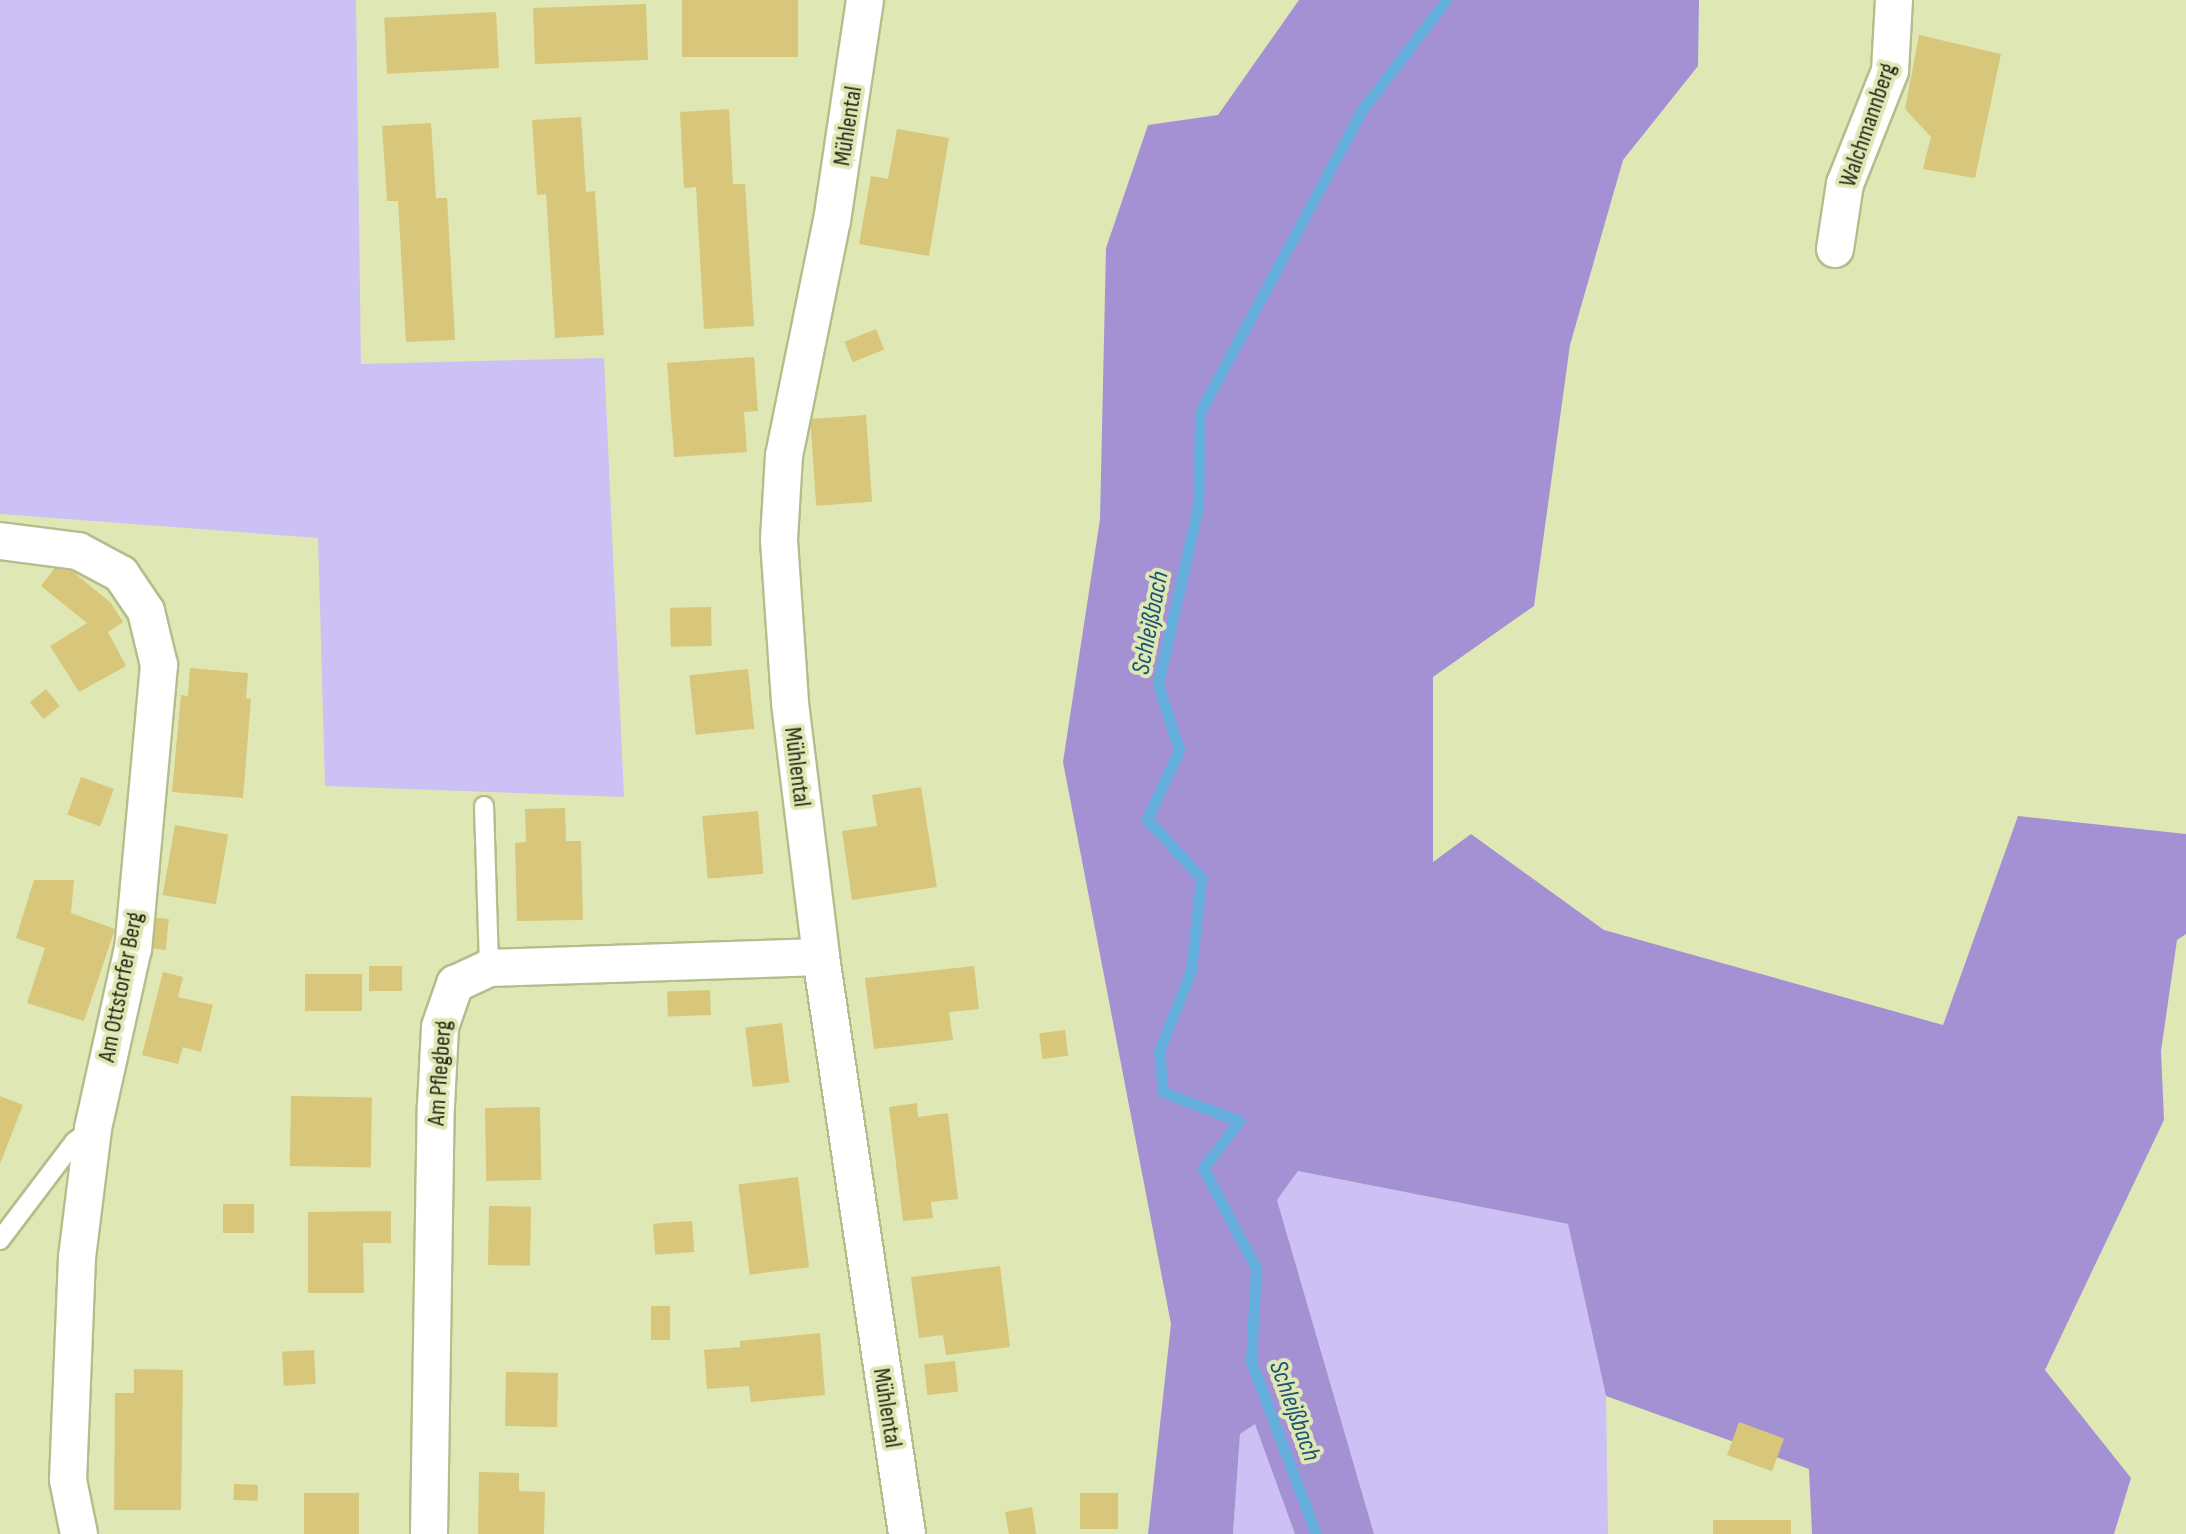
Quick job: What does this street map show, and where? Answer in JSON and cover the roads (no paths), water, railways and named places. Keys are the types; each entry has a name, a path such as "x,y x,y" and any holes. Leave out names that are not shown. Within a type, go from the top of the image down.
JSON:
{"street":[{"name":"Mühlental","path":"865,0 832,220 790,417 781,489 779,540 790,703 821,957 907,1534"},
{"name":"Walchmannberg","path":"1835,249 1845,184 1890,71 1894,0"},
{"name":"Am Ottstorfer Berg","path":"0,541 78,551 101,560 135,591 155,637 159,701 133,948 93,1129 77,1257 69,1429 70,1504 79,1534"},
{"name":"Am Pflegberg","path":"429,1534 440,1027 455,984 470,973 489,968 821,957"}],"lane":[{"path":"484,806 489,968"},
{"path":"0,1240 74,1142 93,1129"}],"waterway":[{"name":"Schleißbach","path":"1316,1534 1251,1361 1256,1268 1203,1168 1239,1121 1163,1092 1159,1051 1191,970 1201,878 1147,819 1179,750 1158,684 1198,506 1200,412 1362,110 1446,0"}]}
